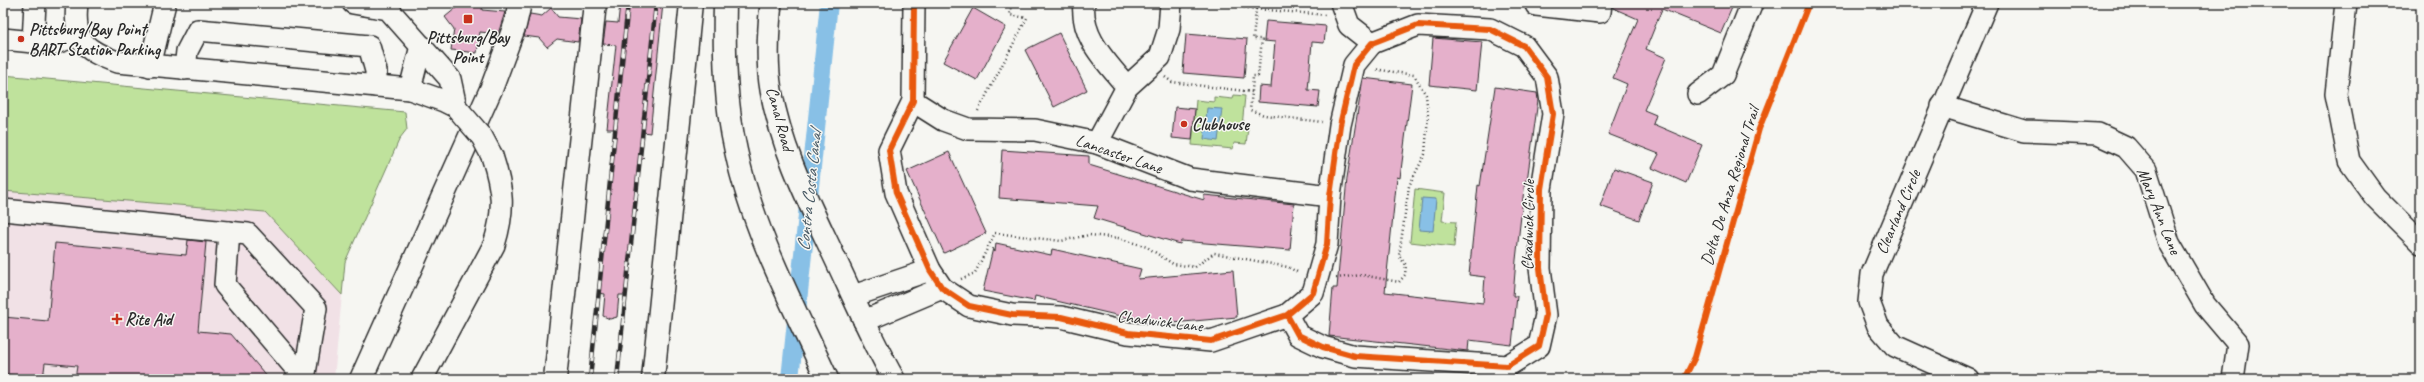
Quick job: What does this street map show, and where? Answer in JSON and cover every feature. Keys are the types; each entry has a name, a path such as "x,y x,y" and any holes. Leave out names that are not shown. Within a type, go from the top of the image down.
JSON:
{"highway":[{"path":"361,379 492,87 520,3"},
{"path":"555,379 595,3"},
{"path":"653,379 691,3"},
{"path":"725,3 724,55 728,103 735,151 748,199 768,250 827,379"}],"street":[{"path":"32,42 35,3"},
{"path":"77,3 75,24 78,35 87,47 99,56 117,62 410,90 444,100 456,107 482,137 492,156 500,179 503,200 501,222 494,245 422,379"},
{"path":"150,66 165,3"},
{"path":"353,3 388,9 450,79 456,107"},
{"name":"Canal Road","path":"771,3 768,57 771,89 778,125 792,163 818,222 864,321 894,379"},
{"path":"913,101 914,3"},
{"path":"1084,3 1082,18 1094,47 1128,87"},
{"path":"1097,143 1128,87 1160,57 1168,29 1171,3"},
{"path":"1536,6 1600,12 1601,3"},
{"path":"1698,94 1723,75 1752,3"},
{"name":"Clearland Circle","path":"1968,379 1895,346 1878,326 1869,302 1872,274 1987,3"},
{"path":"2346,3 2336,94 2349,161 2375,197 2421,243"},
{"path":"1344,10 1350,25 1372,43"},
{"name":"Chadwick Circle","path":"1287,315 1298,335 1323,347 1355,356 1507,366 1539,346 1546,315 1540,268 1541,189 1552,114 1547,77 1524,46 1490,29 1418,25 1372,43"},
{"path":"185,69 187,51 198,30 369,46 376,71 376,86"},
{"path":"3,39 53,44 78,35"},
{"name":"Chadwick Lane","path":"913,101 889,150 896,193 930,270 942,288 969,306 1012,315 1061,317 1128,333 1212,341 1287,315 1313,293 1315,281 1327,244 1330,196 1340,125 1354,65 1372,43"},
{"path":"410,90 421,46"},
{"name":"Lancaster Lane","path":"913,101 943,120 968,130 1035,130 1097,143 1190,179 1330,196"},
{"name":"Mary Ann Lane","path":"1942,106 2024,131 2098,134 2126,147 2146,170 2169,243 2205,305 2238,344 2234,379"},
{"path":"3,210 248,234 316,308 304,378"},
{"path":"229,232 225,285 304,378"},
{"path":"853,296 930,270"},
{"path":"864,321 942,288"}],"path":[{"path":"968,130 1027,18 1010,15 1012,4 977,3"},
{"path":"1241,3 1240,7 1256,9 1344,10"},
{"path":"1256,9 1253,38 1262,39 1258,76 1253,76 1250,110 1264,115 1340,125"},
{"path":"942,288 975,273 994,233 1061,241 1089,235 1118,238 1147,247 1174,264 1195,266 1214,253 1288,268 1315,281 1362,275 1399,282 1405,275 1406,265 1399,256 1409,186 1425,154 1428,116 1426,95 1414,75 1354,65"},
{"path":"1150,67 1172,82 1252,92"}],"shaded area":[{"path":"3,191 265,212 342,295 334,379 3,379"}],"green space":[{"path":"3,75 405,112 407,129 400,138 345,262 342,295 265,212 3,191"},
{"path":"1234,95 1245,96 1242,127 1248,128 1246,144 1234,143 1233,149 1192,145 1196,100 1214,102 1214,97 1233,99"},
{"path":"1415,189 1445,193 1442,221 1456,222 1454,247 1410,242"}],"water":[{"path":"1207,108 1222,109 1218,141 1204,139"},
{"path":"1422,198 1436,199 1433,231 1419,230"}],"building":[{"path":"457,3 483,3 482,10 505,12 498,34 480,32 477,53 451,50 454,29 445,17 456,8"},
{"path":"620,3 663,3 650,133 643,132 641,155 644,158 640,161 635,207 638,211 634,214 629,261 632,265 629,268 626,295 619,295 617,317 610,319 603,316 605,294 599,293 602,264 599,261 602,259 607,211 605,208 608,205 613,158 610,155 613,152 616,129 607,129 616,45 603,44 606,22 618,23"},
{"path":"1613,3 1734,3 1721,33 1662,9 1646,49 1666,58 1644,110 1656,115 1653,124 1702,145 1686,183 1652,168 1659,154 1608,134 1627,84 1613,78 1638,19 1613,8"},
{"path":"551,8 558,17 581,19 578,42 557,39 547,47 539,38 524,36 530,14 542,16"},
{"path":"973,8 1006,27 977,80 943,62"},
{"path":"1266,21 1326,26 1324,43 1312,42 1308,90 1320,91 1318,107 1258,102 1259,86 1271,87 1275,42 1264,41"},
{"path":"1059,33 1087,90 1054,107 1025,50"},
{"path":"1186,34 1247,39 1244,78 1183,73"},
{"path":"1433,38 1482,42 1477,90 1429,85"},
{"path":"1363,78 1412,84 1400,178 1397,177 1385,292 1483,303 1485,277 1469,275 1478,185 1480,186 1495,87 1537,93 1538,100 1527,181 1525,180 1516,260 1513,296 1517,296 1512,345 1469,340 1468,351 1329,336 1333,288 1337,288 1347,178"},
{"name":"Clubhouse","path":"1175,107 1195,109 1192,140 1172,138"},
{"path":"1002,150 1089,156 1089,165 1204,200 1204,195 1294,204 1290,250 1181,241 1180,244 1094,218 1098,206 999,198"},
{"path":"949,152 986,233 944,253 907,171"},
{"path":"1614,168 1653,182 1639,220 1600,206"},
{"path":"188,240 206,242 198,331 231,334 269,379 75,379 77,366 45,363 43,379 3,374 3,317 48,321 55,243 186,255"},
{"path":"996,243 1051,255 1052,249 1141,269 1138,279 1233,270 1237,317 1162,324 1150,323 1035,296 1034,301 983,291 993,248 995,252"}],"waterway":[{"name":"Contra Costa Canal","path":"790,379 829,3"}],"railway":[{"path":"590,379 628,3"},
{"path":"617,379 656,3"}],"cycle path":[{"path":"914,3 913,101 889,150 896,193 930,270 942,288 969,306 1012,315 1061,317 1128,333 1211,341 1287,315 1313,293 1327,244 1330,196 1340,125 1354,65 1372,43 1418,25 1490,29 1524,46 1547,77 1553,114 1541,189 1540,268 1546,315 1539,346 1507,366 1355,356 1323,347 1298,335 1287,315"},
{"name":"Delta De Anza Regional Trail","path":"1684,379 1695,357 1759,129 1809,3"}],"place":[{"name":"Pittsburg/Bay Point","path":"468,19"},
{"name":"Pittsburg/Bay Point BART Station Parking","path":"21,39"},
{"name":"Clubhouse","path":"1184,124"},
{"name":"Rite Aid","path":"117,319"}]}
